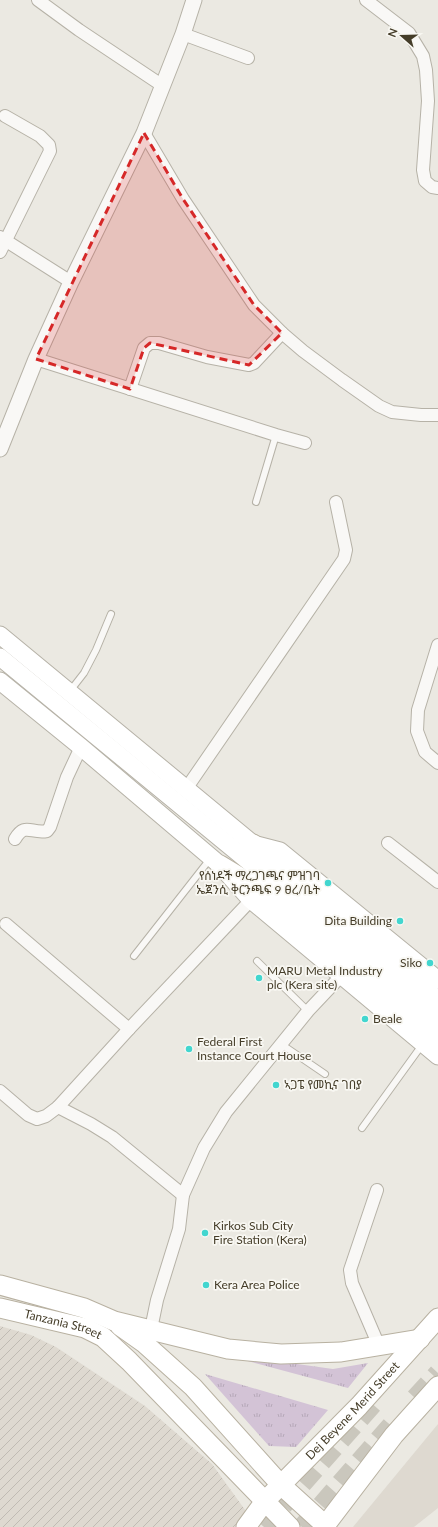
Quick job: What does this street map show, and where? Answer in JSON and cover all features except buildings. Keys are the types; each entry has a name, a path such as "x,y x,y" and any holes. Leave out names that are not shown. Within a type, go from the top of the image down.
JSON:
{"main road":[{"path":"0,635 253,844 438,1001"},
{"path":"0,657 264,874 438,1020"},
{"path":"0,681 216,861 261,890 430,1041 438,1056"},
{"path":"253,844 280,851 438,980"},
{"path":"216,861 251,900 342,975 430,1041"},
{"name":"Tanzania Street","path":"0,1284 84,1308 147,1336 281,1485 325,1526"},
{"name":"Tanzania Street","path":"0,1308 85,1328 103,1337 125,1356 290,1527"},
{"name":"Dej Beyene Merid Street","path":"246,1527 266,1501 359,1406 438,1318"},
{"path":"125,1356 147,1336 252,1352 281,1354 341,1352 420,1339"},
{"path":"325,1526 394,1435 438,1386"}],"street":[{"path":"38,0 79,30 163,86"},
{"path":"0,448 36,359 71,282 144,133 183,34 194,0"},
{"path":"366,0 409,33 423,56 426,70 428,101 423,170 425,181 432,187 438,188"},
{"path":"183,34 248,58"},
{"path":"0,252 3,239 41,171 50,151 49,145 40,136 5,116"},
{"path":"144,133 183,200 254,305 282,333 330,372 379,406 392,412 438,415"},
{"path":"3,239 71,282"},
{"path":"130,389 144,348 150,343 159,343 207,357 249,365 254,363 282,333"},
{"path":"36,359 305,443"},
{"path":"186,789 344,559 346,550 336,502"},
{"path":"438,645 418,710 417,731 425,752 438,763"},
{"path":"15,838 20,831 23,830 42,832 47,831 50,827 67,778 81,747"},
{"path":"388,843 438,882"},
{"path":"0,1091 28,1115 37,1119 46,1116 58,1107 129,1029 251,900"},
{"path":"6,924 129,1029"},
{"path":"147,1336 179,1229 183,1195 204,1148 226,1112 308,1011 342,975"},
{"path":"58,1107 91,1124 112,1138 183,1195"},
{"path":"377,1190 350,1270 352,1283 379,1346"}],"lane":[{"path":"256,502 276,435"},
{"path":"68,692 84,673 96,650 111,614"},
{"path":"134,956 216,861"},
{"path":"256,961 308,1011"},
{"path":"362,1128 430,1041"},
{"path":"281,1044 325,1074"}],"highlighted area":[{"path":"144,133 183,199 254,305 282,333 249,365 150,343 144,348 130,389 36,359"}],"shaded area":[{"path":"0,1326 31,1335 56,1347 145,1406 212,1464 248,1514 235,1527 0,1527"},
{"path":"438,1424 438,1508 414,1527 353,1527"}],"green space":[{"path":"218,1353 333,1369 368,1363 348,1388"},
{"path":"205,1374 328,1410 296,1447 269,1446"}],"tunnel":[{"path":"415,1398 438,1373"},
{"path":"264,1527 375,1402"},
{"path":"302,1527 393,1423"}],"place":[{"name":"የሰነዶች ማረጋገጫና ምዝገባ ኤጀንሲ ቅርንጫፍ 9 ፀረ/ቤት","path":"328,883"},
{"name":"Dita Building","path":"400,921"},
{"name":"Siko","path":"430,963"},
{"name":"MARU Metal Industry plc (Kera site)","path":"259,978"},
{"name":"Beale","path":"365,1019"},
{"name":"Federal First Instance Court House","path":"189,1049"},
{"name":"ኣጋፔ የመኪና ገበያ","path":"276,1085"},
{"name":"Kirkos Sub City Fire Station (Kera)","path":"205,1233"},
{"name":"Kera Area Police","path":"206,1285"}]}
